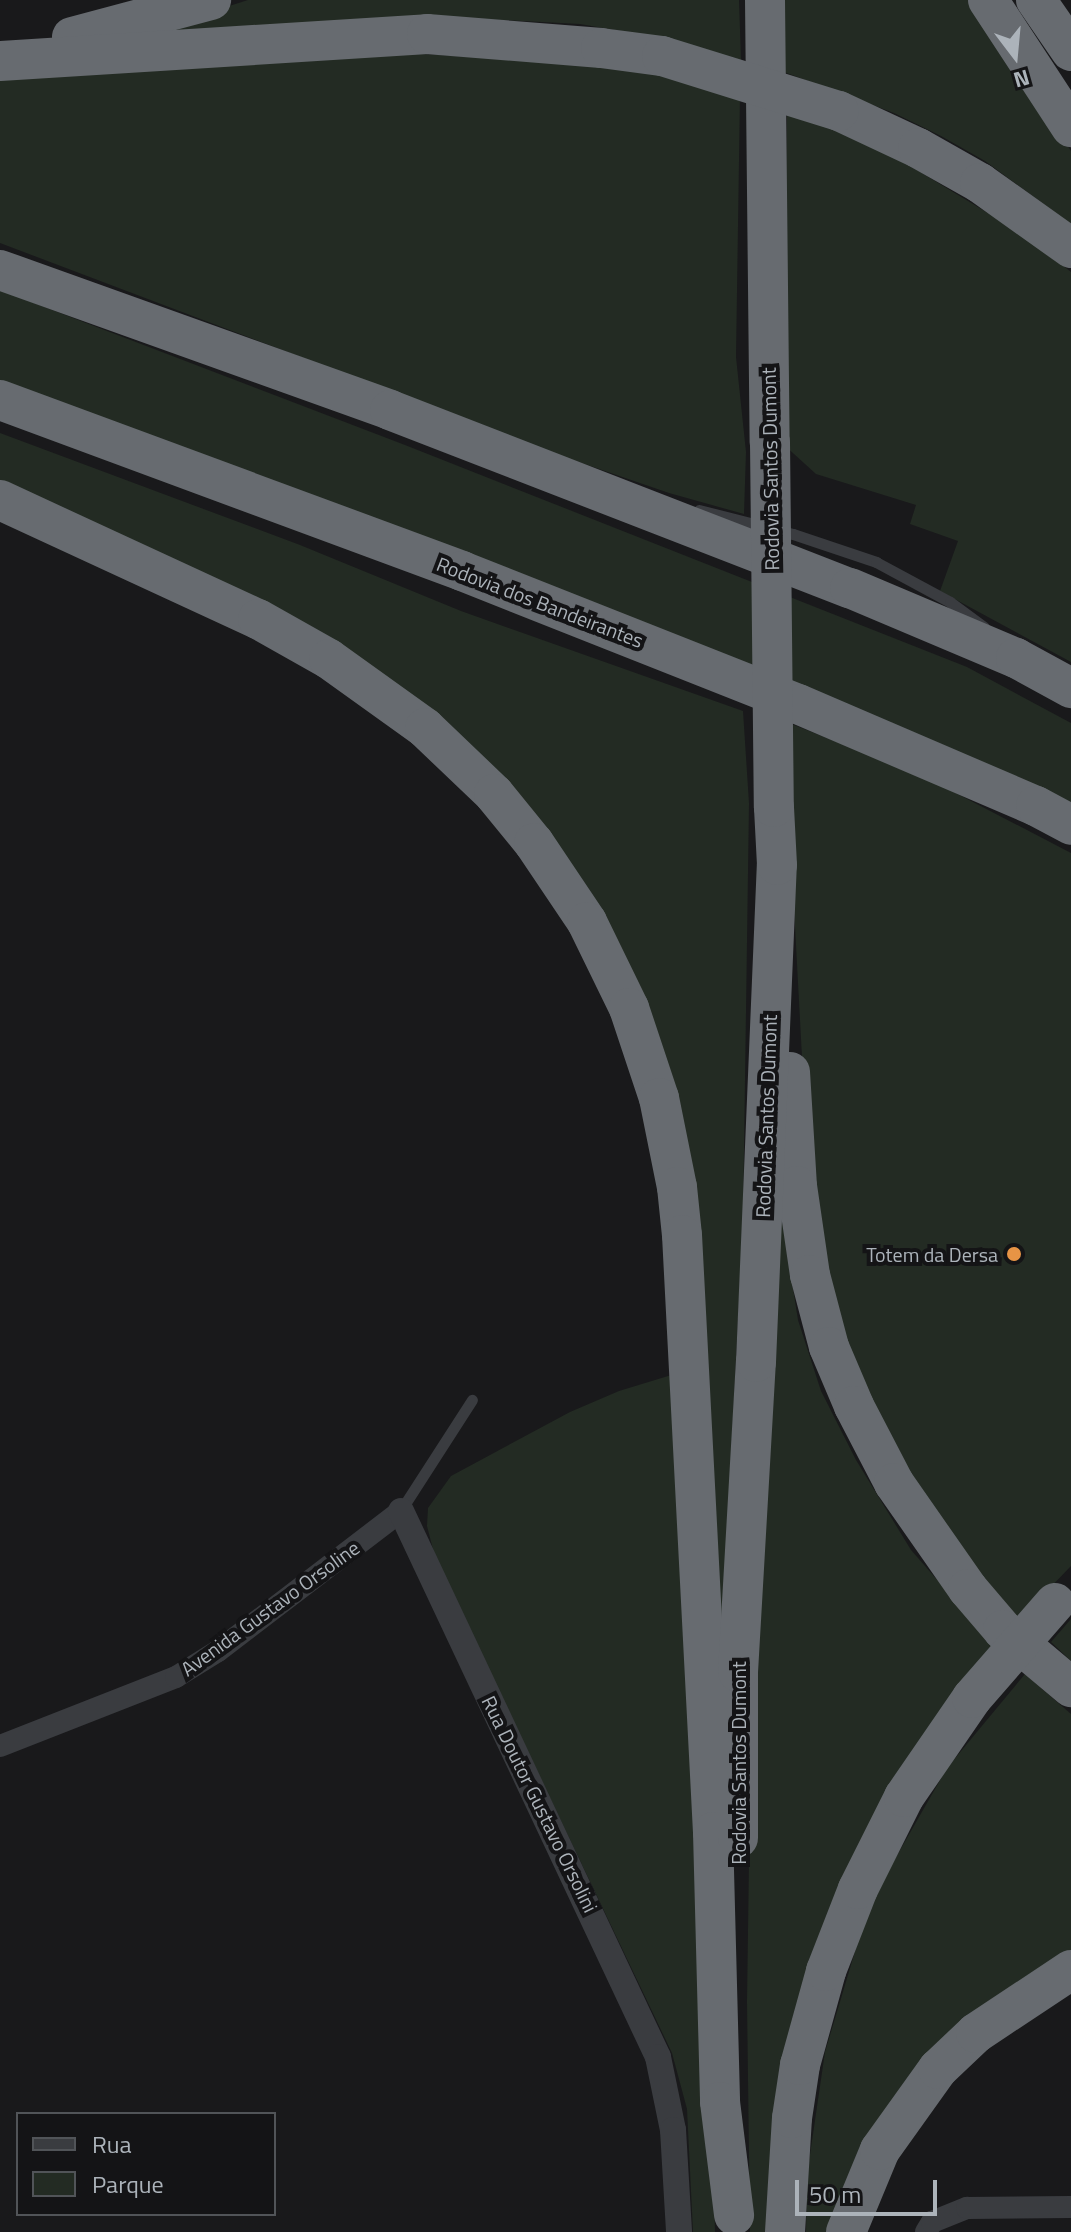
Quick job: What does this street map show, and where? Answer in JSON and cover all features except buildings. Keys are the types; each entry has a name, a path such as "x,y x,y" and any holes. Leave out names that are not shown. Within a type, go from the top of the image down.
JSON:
{"highway":[{"path":"0,50 105,30 211,0"},
{"name":"Rodovia Santos Dumont","path":"734,2224 738,1659 756,1362 777,865 765,0"},
{"path":"988,0 1071,127"},
{"path":"1036,0 1071,51"},
{"path":"0,61 427,34 662,56 716,70 839,111 918,148 980,183 1071,248"},
{"path":"0,270 390,410 850,588 1016,658 1071,688"},
{"name":"Rodovia dos Bandeirantes","path":"0,400 462,571 798,704 1036,806 1071,825"},
{"path":"0,500 258,619 329,659 425,728 494,794 534,843 587,922 629,1008 659,1098 677,1187 682,1235 713,1832 720,2102 734,2224"},
{"path":"777,865 797,1186 810,1275 829,1347 854,1406 894,1483 933,1541 1003,1630 1071,1687"},
{"path":"785,2232 791,2132 800,2065 826,1971 858,1889 904,1797 972,1698 1063,1594"},
{"path":"846,2232 880,2150 938,2069 976,2033 1071,1970"}],"street":[{"name":"Avenida Gustavo Orsoline","path":"0,1746 176,1677 218,1651 401,1511"},
{"name":"Rua Doutor Gustavo Orsolini","path":"401,1511 658,2057 673,2130 679,2232"},
{"path":"929,2227 967,2208 1071,2207"}],"lane":[{"path":"614,498 679,507 793,534 876,562 950,602 980,624 1016,658"},
{"path":"401,1511 472,1400"}],"green space":[{"path":"248,0 739,0 741,60 649,36 580,24 505,20 397,19 142,34"},
{"path":"783,0 976,0 1071,151 1071,224 985,161 941,136 894,113 784,72"},
{"path":"404,53 618,65 740,95 736,357 746,452 744,514 669,493 570,459 0,243 0,78"},
{"path":"787,112 892,155 1026,236 1071,272 1071,662 940,591 958,541 910,524 916,505 816,474 783,444"},
{"path":"0,290 405,445 967,667 1071,723 1071,806 0,385"},
{"path":"0,433 300,545 461,611 743,711 749,803 743,1218 718,1719 681,1136 497,781 0,484"},
{"path":"784,721 925,777 1071,853 1071,1566 1017,1622 897,1465 830,1303 805,1113"},
{"path":"780,1206 798,1320 821,1391 856,1460 911,1550 995,1646 888,1801 773,2232 750,2232 747,2002 750,1789"},
{"path":"678,1373 715,2232 693,2232 687,2109 672,2053 435,1557 427,1526 428,1508 451,1476 570,1412 619,1391"},
{"path":"1071,1619 1071,1661 1051,1642"},
{"path":"1025,1674 1071,1714 1071,1959 987,2010 837,2232 806,2232 807,2175 825,2052 862,1928 887,1873 947,1768"}],"place":[{"name":"Totem da Dersa","path":"1014,1254"}]}
